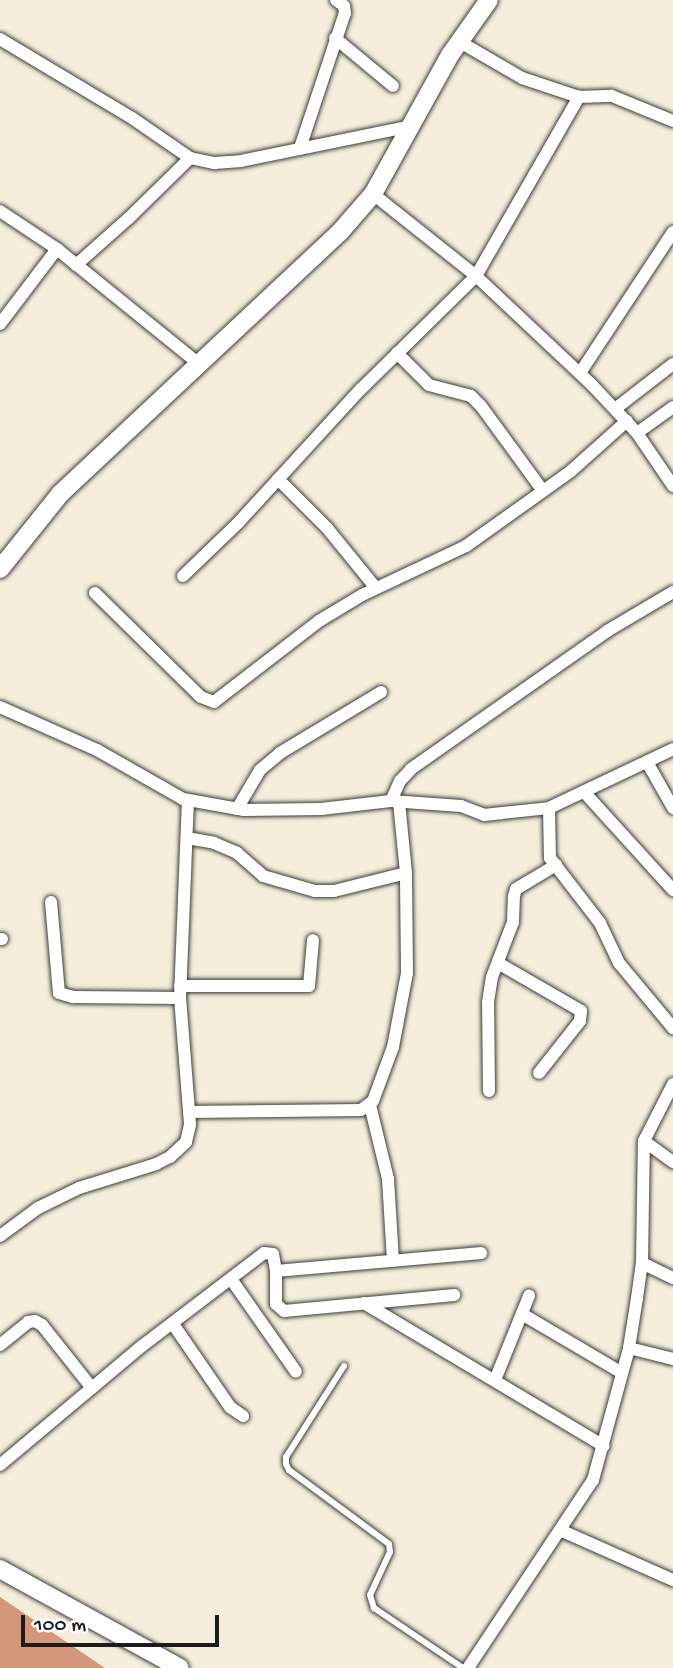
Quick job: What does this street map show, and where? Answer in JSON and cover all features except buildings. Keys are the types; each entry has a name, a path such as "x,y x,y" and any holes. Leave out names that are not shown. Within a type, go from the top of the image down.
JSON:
{"street":[{"path":"300,148 345,13 344,6 336,0"},
{"path":"0,569 60,494 340,232 373,194 460,41 489,0"},
{"path":"0,38 132,118 190,158 214,163 241,161 411,126"},
{"path":"335,38 393,86"},
{"path":"460,41 523,78 579,97 612,96 673,121"},
{"path":"183,576 476,276 579,97"},
{"path":"76,265 130,218 190,158"},
{"path":"373,194 476,276 580,373 637,433 673,484"},
{"path":"0,211 57,249 198,363"},
{"path":"580,373 673,232"},
{"path":"0,324 57,249"},
{"path":"397,354 429,385 471,396 543,491"},
{"path":"615,409 673,364"},
{"path":"637,433 673,407"},
{"path":"95,593 201,696 214,702 318,621 376,588 466,546 543,491 626,421"},
{"path":"278,479 327,528 376,588"},
{"path":"393,1261 388,1179 370,1105 393,1047 408,973 406,873 395,802 400,781 411,769 607,631 673,592"},
{"path":"237,809 255,777 280,753 381,692"},
{"path":"0,707 97,750 146,781 188,801 237,809 321,809 395,802 461,806 484,815 550,808 673,749"},
{"path":"647,762 673,808"},
{"path":"585,793 673,890"},
{"path":"0,1236 38,1208 79,1188 170,1157 186,1142 189,1112 180,992 188,801"},
{"path":"550,808 548,851 600,923 619,963 673,1028"},
{"path":"187,838 214,843 237,853 270,879 315,891 334,891 406,873"},
{"path":"489,1091 488,1002 513,922 516,889 556,865"},
{"path":"51,902 60,993 73,997 309,986 313,940"},
{"path":"498,963 581,1011 580,1020 539,1073"},
{"path":"465,1668 593,1480 629,1348 642,1264 645,1141 673,1084"},
{"path":"189,1112 361,1110 370,1105"},
{"path":"645,1141 673,1162"},
{"path":"0,1465 92,1388 264,1253 273,1254 279,1309 454,1295"},
{"path":"276,1271 481,1253"},
{"path":"642,1264 673,1278"},
{"path":"231,1279 296,1372"},
{"path":"495,1380 529,1296"},
{"path":"364,1303 604,1446"},
{"path":"522,1314 622,1373"},
{"path":"0,1345 28,1322 35,1321 42,1325 92,1388"},
{"path":"173,1324 230,1407 243,1416"},
{"path":"629,1348 673,1359"},
{"path":"560,1531 673,1580"},
{"path":"0,1569 180,1668"}],"lane":[{"path":"344,1366 286,1457 286,1464 289,1470 389,1544 390,1552 370,1595 374,1608 465,1668"}]}
